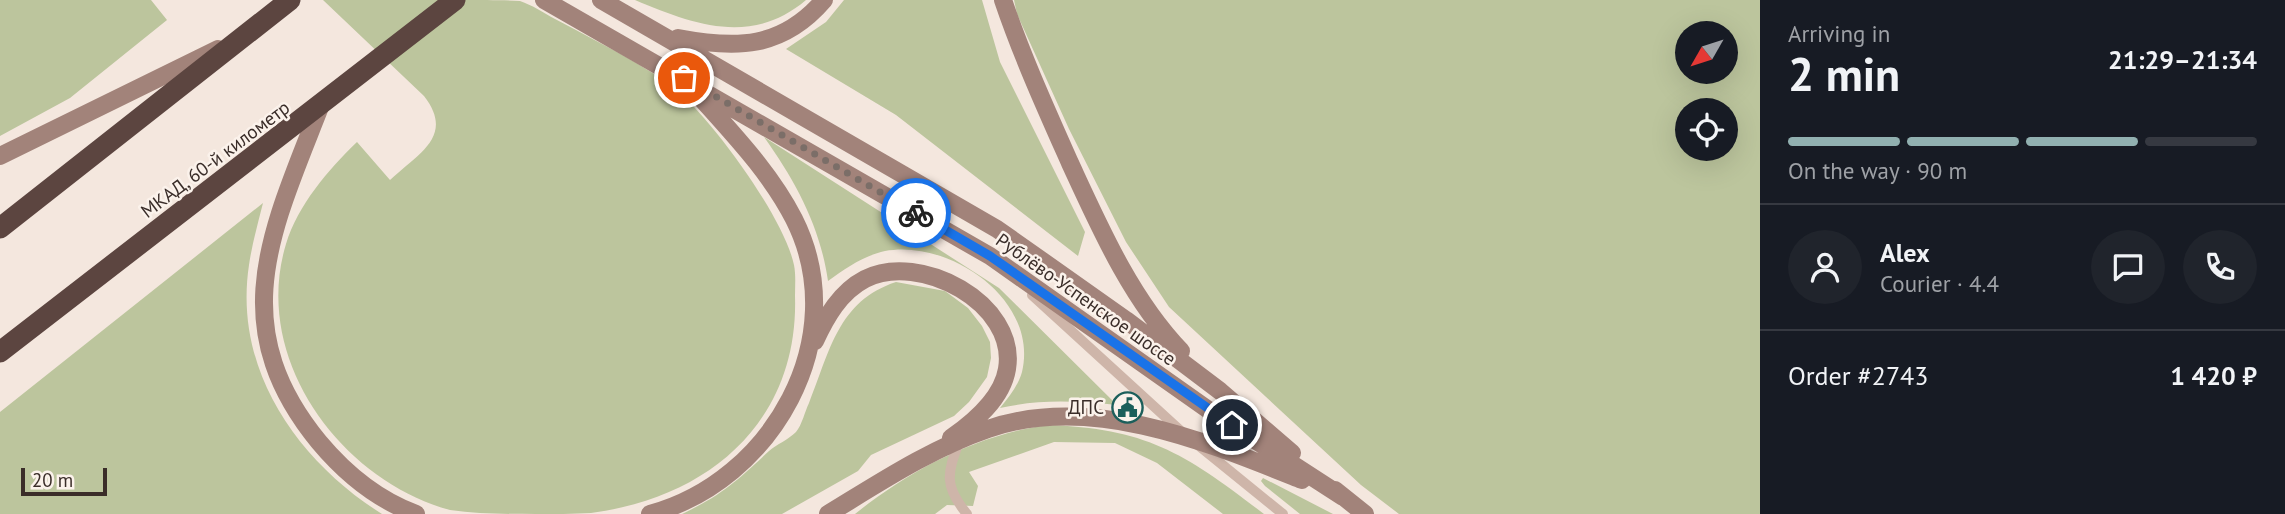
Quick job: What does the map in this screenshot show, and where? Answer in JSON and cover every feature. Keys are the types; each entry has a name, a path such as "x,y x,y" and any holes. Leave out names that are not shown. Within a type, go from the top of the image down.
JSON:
{"highway":[{"path":"0,228 290,0"},
{"name":"МКАД, 60-й километр","path":"0,352 455,0"}],"main road":[{"name":"Рублёво-Успенское шоссе","path":"544,0 990,256 1210,411 1343,497"},
{"name":"Рублёво-Успенское шоссе","path":"601,0 997,229 1126,320 1220,391 1365,514"},
{"path":"664,35 719,46 748,45 774,37 797,24 824,0"},
{"path":"1003,0 1023,59 1095,219 1128,278 1169,338 1220,391"},
{"path":"0,156 254,29"},
{"path":"684,78 768,176 795,221 809,262 815,304 809,354"},
{"path":"324,104 271,233 265,271 265,314 270,354 282,388 302,421 329,453 362,485 398,508 416,514"},
{"path":"650,514 702,494 732,473 759,447 796,390 823,322 840,298 864,279 890,270 916,271 951,283 979,302 1003,337 1007,350 1007,370 985,410 922,458 828,514"},
{"path":"922,458 988,429 1025,420 1068,417 1125,423 1187,436 1343,497"}],"lane":[{"path":"990,256 1187,436 1283,514"},
{"path":"959,442 948,472 953,496 967,514"}],"green space":[{"path":"0,0 151,0 167,20 70,98 0,136"},
{"path":"323,0 520,1 667,82 705,119 761,195 776,221 795,269 792,341 781,381 763,416 739,446 708,471 673,490 634,504 591,513 515,514 450,510 410,495 373,472 341,443 314,409 294,371 282,330 279,287 286,244 298,216 315,189 357,142 390,180 430,143 436,122 433,110 424,96"},
{"path":"635,0 806,0 786,14 765,23 722,27 679,17"},
{"path":"844,0 982,0 1000,62 1085,232 1078,256 896,115 786,49 826,22"},
{"path":"1014,0 1760,0 1760,514 1399,514 1361,485 1169,307 1126,242 1069,129 1017,14"},
{"path":"764,137 999,288 1117,405 1058,402 1000,408 1013,391 1022,372 1024,346 1017,321 1003,299 984,280 961,265 936,255 910,250 885,251 862,259 828,281 819,242 805,205"},
{"path":"263,203 250,257 247,304 251,341 262,376 278,409 299,440 324,468 382,514 0,514 0,412"},
{"path":"896,282 945,291 968,308 982,326 990,342 991,358 987,377 969,402 954,416 871,455 858,471 782,514 682,514 729,486 769,451 796,432 830,347 849,315 876,291"},
{"path":"1047,425 1112,432 1164,448 1211,475 1264,514 1223,514 1157,463 1115,443 1054,442 969,472 978,486 973,506 947,505 935,514 855,514 898,483 945,457 995,437"},
{"path":"1263,478 1333,514 1300,514 1265,486 1261,481"}],"way so far":[{"path":"684,78 916,213"}],"place":[{"name":"ДПС","path":"1127,407"}],"route":[{"path":"916,213 990,256 1232,425"}]}
